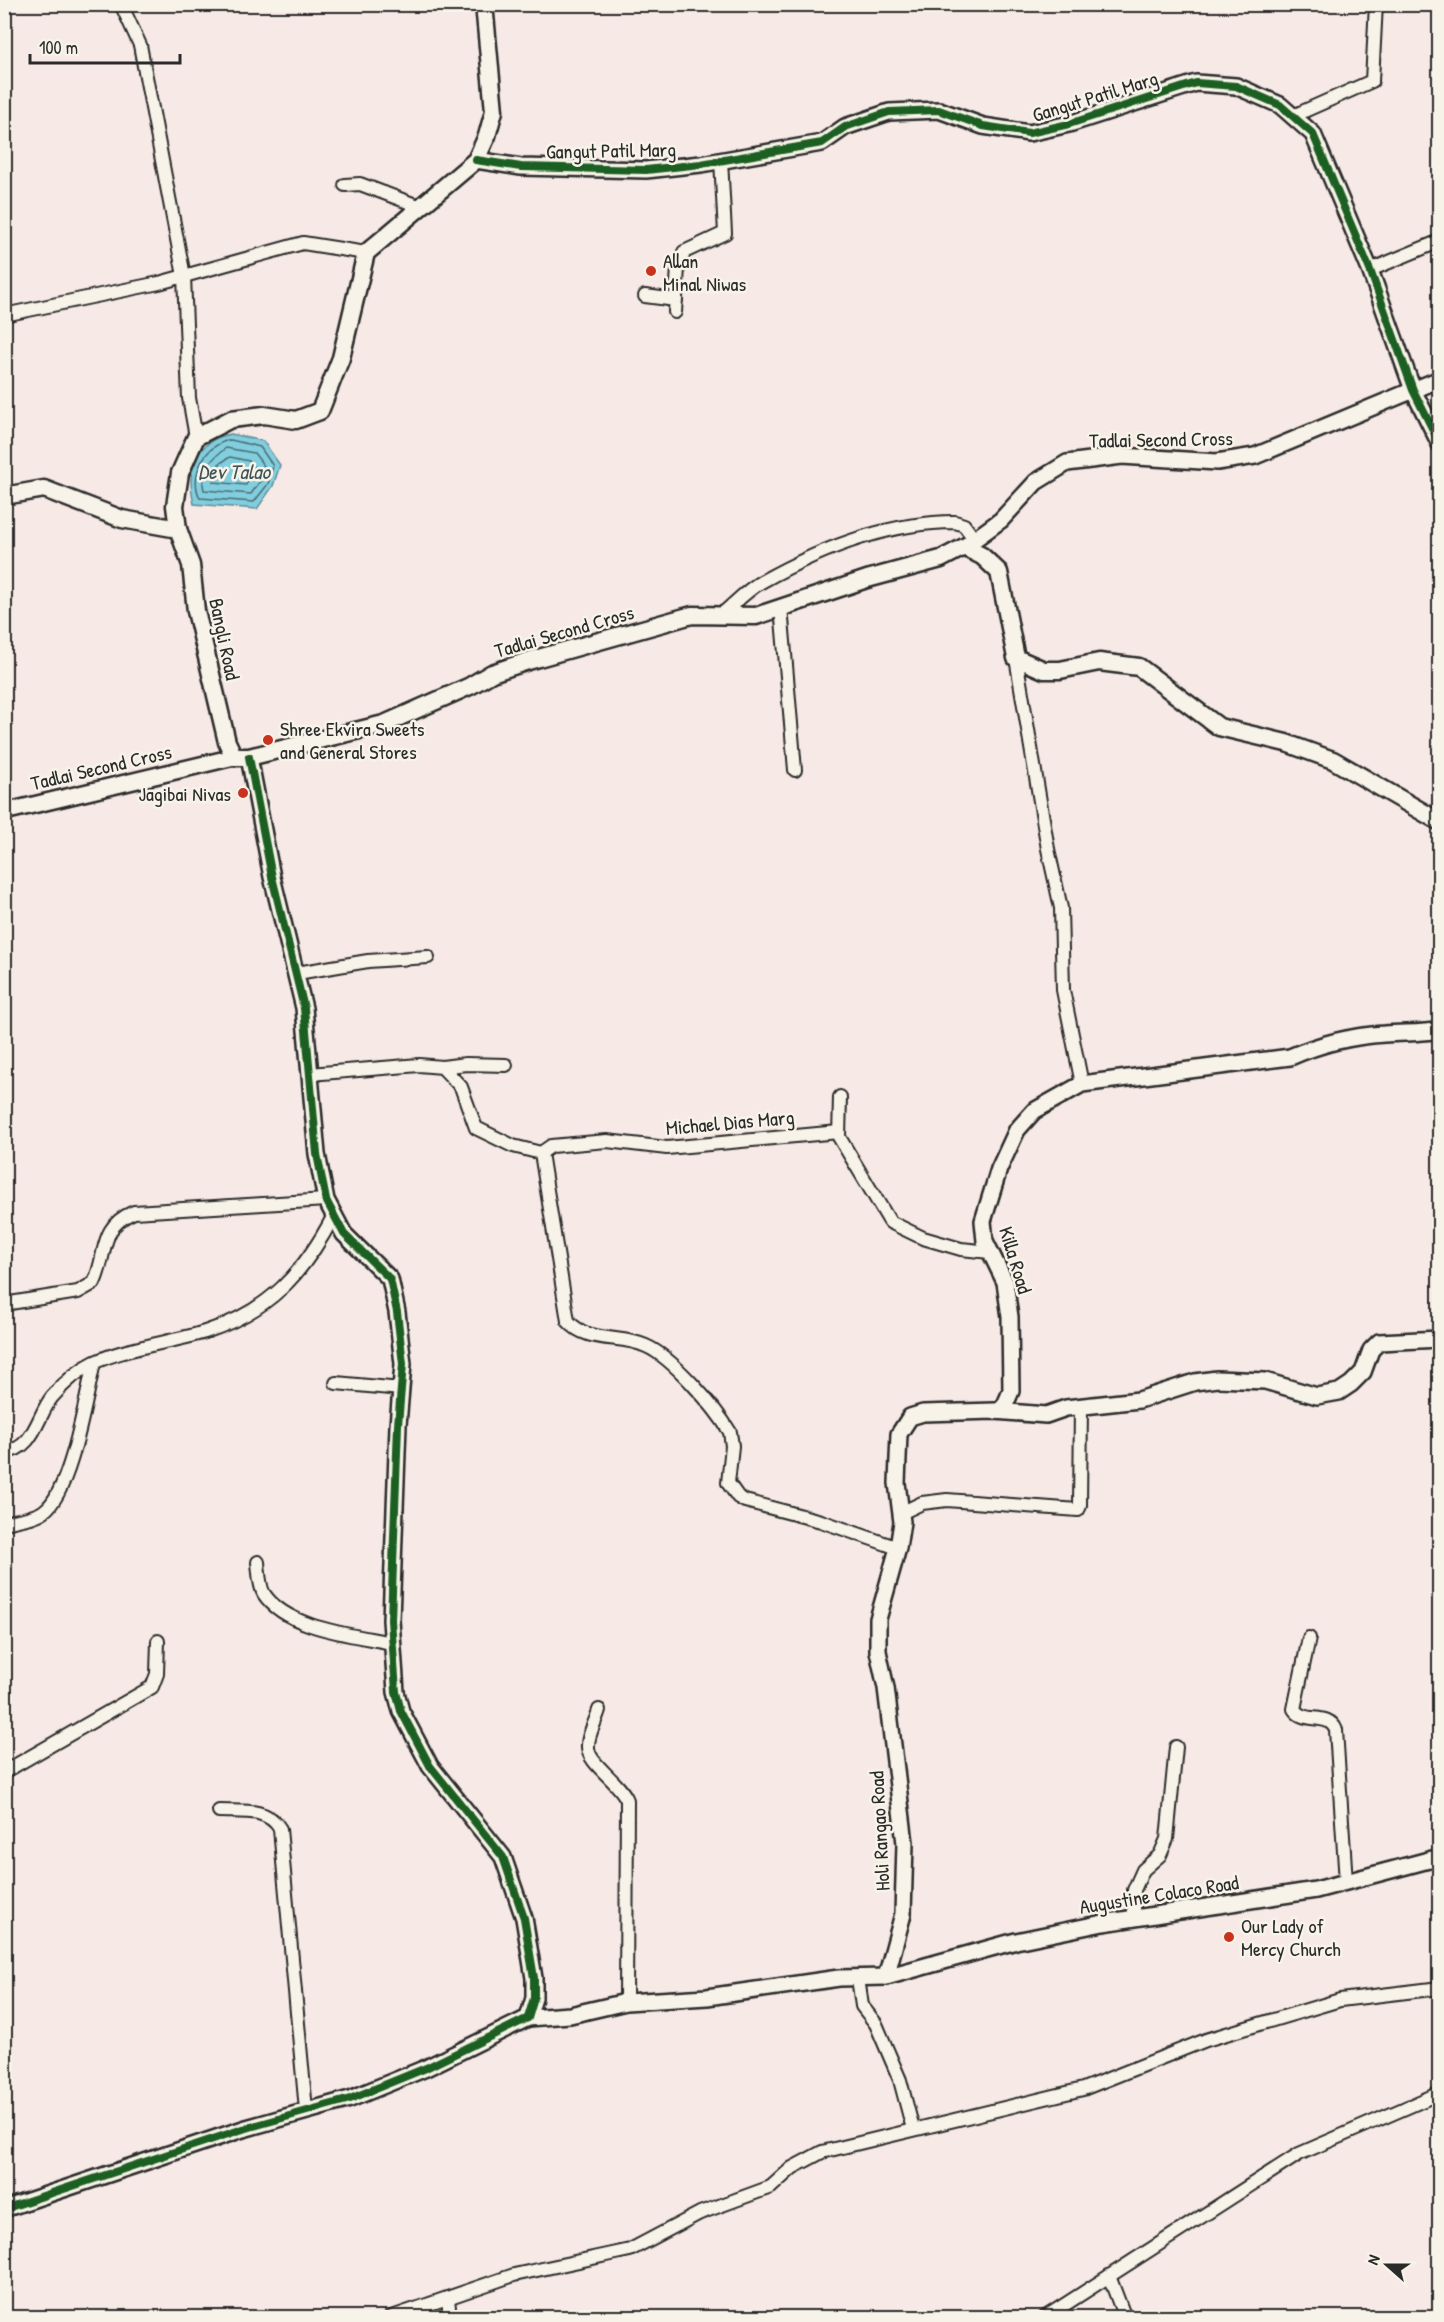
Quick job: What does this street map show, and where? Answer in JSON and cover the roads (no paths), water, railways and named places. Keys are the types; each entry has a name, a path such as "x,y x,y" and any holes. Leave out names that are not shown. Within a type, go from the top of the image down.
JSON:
{"main road":[{"path":"196,437 231,419 264,415 296,420 320,411 341,358 366,253 476,160 494,111 484,4"},
{"name":"Bangli Road","path":"196,437 180,473 175,506 178,528 191,565 196,611 227,742 242,757"},
{"path":"4,496 44,489 122,519 178,528"},
{"path":"969,543 999,572 1016,658 1044,670 1060,670 1099,662 1139,667 1219,727 1286,742 1333,760 1440,822"},
{"name":"Tadlai Second Cross","path":"242,757 384,724 470,686 492,673 528,661 692,615 756,616 940,559 969,543"}],"street":[{"path":"121,4 140,45 184,276 189,398 196,437"},
{"path":"1293,116 1372,81 1376,4"},
{"name":"Gangut Patil Marg","path":"476,160 521,167 646,170 822,143 845,127 889,112 939,110 983,126 1029,133 1091,117 1196,83 1236,86 1280,105 1313,134 1370,270 1413,390 1440,444"},
{"path":"645,296 676,306 678,268 684,252 726,233 721,160"},
{"path":"345,185 360,184 421,207"},
{"path":"1370,270 1440,242"},
{"path":"4,315 184,276 303,243 366,253"},
{"name":"Tadlai Second Cross","path":"969,543 1001,520 1036,482 1067,463 1122,456 1217,462 1255,456 1440,379"},
{"path":"722,614 759,583 831,549 898,526 955,522 964,525 969,543"},
{"path":"781,607 795,770"},
{"path":"1016,658 1048,849 1061,908 1063,990 1082,1083"},
{"path":"242,757 304,1008 316,1154 326,1200 344,1234 390,1278 397,1312 403,1364 392,1570 392,1643 400,1711 430,1766 503,1857 524,1918 534,1978 534,1998 528,2018"},
{"name":"Tadlai Second Cross","path":"4,812 242,757"},
{"path":"297,973 368,961 428,957"},
{"name":"Killa Road","path":"999,1411 1005,1406 1011,1390 1010,1317 1005,1282 990,1252 982,1221 999,1169 1017,1130 1034,1111 1082,1083 1290,1057 1321,1043 1385,1034 1417,1035 1440,1030"},
{"path":"310,1074 419,1065 442,1067 466,1064 506,1065"},
{"path":"442,1067 461,1087 476,1128 513,1146 541,1153 568,1321 574,1329 586,1335 644,1344 670,1360 730,1432 732,1446 728,1483 738,1497 821,1521 898,1548"},
{"path":"840,1097 839,1137 890,1222 932,1241 961,1249 990,1252"},
{"name":"Michael Dias Marg","path":"541,1153 551,1146 607,1141 667,1148 839,1132"},
{"path":"4,1304 78,1292 94,1283 112,1226 134,1212 326,1200"},
{"path":"4,1452 17,1450 26,1444 51,1398 68,1379 94,1363 162,1342 206,1332 266,1303 296,1275 315,1252 333,1217"},
{"path":"999,1411 1046,1415 1081,1406 1139,1400 1195,1382 1217,1379 1264,1381 1317,1396 1339,1392 1363,1372 1371,1350 1379,1342 1440,1339"},
{"path":"4,1523 43,1512 56,1495 67,1472 94,1363"},
{"path":"336,1383 400,1389"},
{"path":"901,1513 922,1503 947,1500 1078,1510 1080,1506 1081,1406"},
{"name":"Holi Rangao Road","path":"886,1977 903,1914 905,1843 886,1688 878,1652 878,1619 898,1548 901,1513 897,1483 899,1434 910,1417 923,1413 999,1411"},
{"path":"258,1562 262,1593 280,1612 329,1630 392,1643"},
{"path":"1309,1638 1294,1709 1297,1714 1305,1718 1326,1719 1333,1723 1336,1730 1346,1882"},
{"path":"4,1772 152,1687 157,1674 158,1641"},
{"path":"599,1710 587,1746 594,1762 622,1788 627,1800 626,2002"},
{"path":"1134,1918 1134,1890 1143,1870 1160,1855 1167,1839 1176,1747"},
{"path":"219,1811 261,1813 271,1817 280,1829 306,2110"},
{"name":"Augustine Colaco Road","path":"886,1977 1016,1941 1134,1918 1316,1890 1440,1857"},
{"path":"4,2209 306,2110 350,2099 426,2068 528,2018 570,2015 626,2002 707,1997 778,1986 886,1977"},
{"path":"858,1978 862,2006 876,2024 900,2080 913,2129"},
{"path":"389,2318 514,2275 630,2250 700,2213 771,2187 792,2168 822,2152 1083,2088 1206,2040 1340,2000 1440,1988"},
{"path":"1044,2318 1299,2154 1440,2093"},
{"path":"1109,2276 1125,2318"},
{"path":"448,2298 450,2318"}],"water":[{"name":"Dev Talao","path":"231,434 263,441 280,465 273,486 257,509 194,504 191,481 196,460 208,443 218,437"}],"place":[{"name":"Allan Minal Niwas","path":"651,271"},
{"name":"Shree Ekvira Sweets and General Stores","path":"268,740"},
{"name":"Jagibai Nivas","path":"243,793"},
{"name":"Our Lady of Mercy Church","path":"1229,1937"}]}
